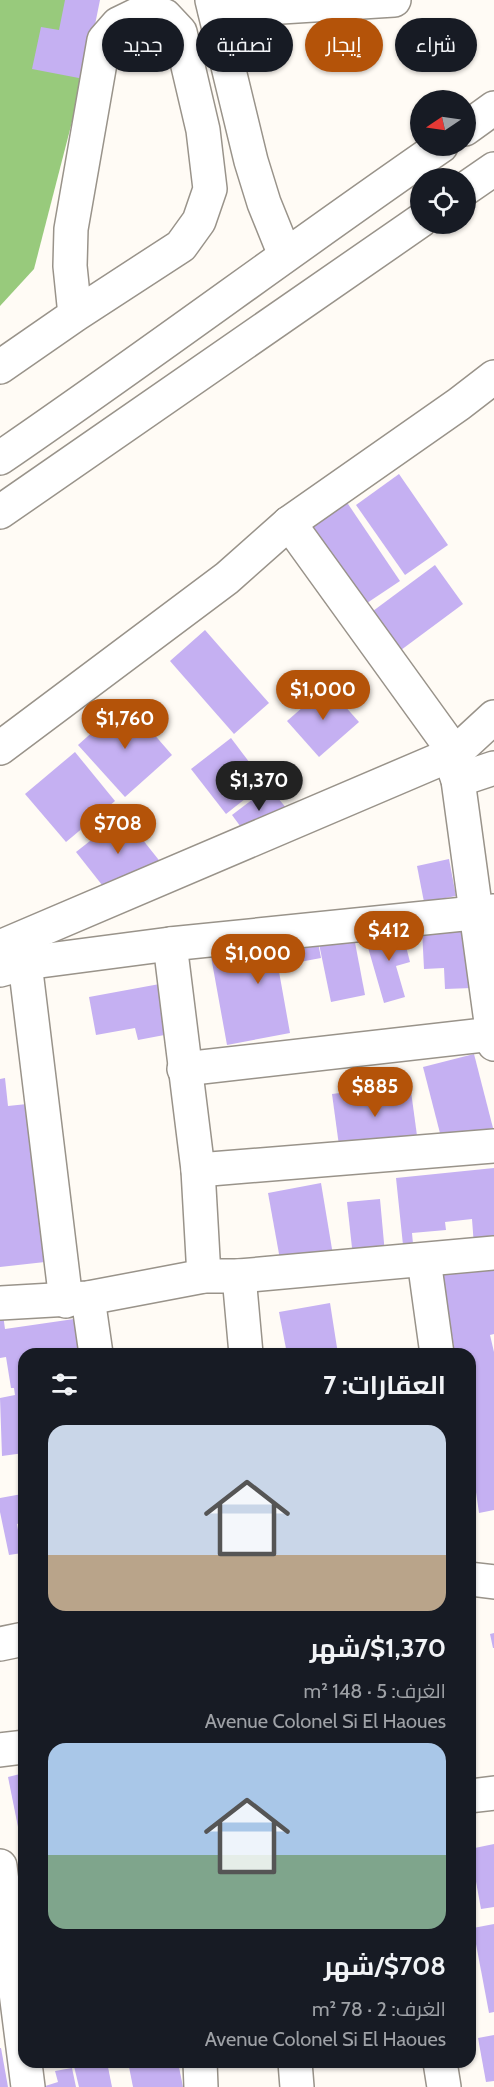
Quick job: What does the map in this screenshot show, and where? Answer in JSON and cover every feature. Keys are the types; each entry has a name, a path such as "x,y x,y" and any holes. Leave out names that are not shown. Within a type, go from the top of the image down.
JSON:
{"street":[{"path":"285,255 264,203 251,161 213,6 394,0"},
{"path":"0,367 181,246 199,220 210,189 203,130 180,32 165,16 147,10 118,24 104,40 71,229 70,266 75,315"},
{"path":"476,121 494,108"},
{"path":"0,458 165,344 285,255 427,156"},
{"path":"476,181 494,169"},
{"path":"0,512 410,228"},
{"path":"0,748 227,578 289,523 450,411 494,377"},
{"path":"184,1069 494,1039 486,912 454,762 289,523"},
{"path":"8,960 454,762 494,717"},
{"path":"454,762 494,768"},
{"path":"8,960 486,912"},
{"path":"170,944 198,1170 204,1276"},
{"path":"8,960 77,1299 94,1348"},
{"path":"198,1170 494,1146"},
{"path":"0,1303 77,1299 204,1276 239,1276 494,1253"},
{"path":"424,1260 435,1348"},
{"path":"239,1276 245,1348"},
{"path":"476,1580 494,1582"},
{"path":"0,1644 18,1640"},
{"path":"0,1750 18,1748"},
{"path":"476,1795 494,1793"},
{"path":"0,1866 18,2011"},
{"path":"25,2068 28,2087"},
{"path":"200,2068 201,2087"},
{"path":"295,2068 297,2087"},
{"path":"441,2068 444,2087"}],"green space":[{"path":"0,0 88,0 89,56 34,269 0,306"}],"building":[{"path":"65,0 100,0 84,79 32,69 41,27 59,30"},
{"path":"399,474 448,545 405,575 356,505"},
{"path":"344,498 400,581 361,607 306,524"},
{"path":"435,565 463,604 401,650 373,611"},
{"path":"205,630 269,703 234,734 170,661"},
{"path":"327,686 359,722 319,757 287,721"},
{"path":"126,702 172,755 125,797 78,745"},
{"path":"231,738 265,783 226,814 191,769"},
{"path":"75,752 115,801 66,842 25,794"},
{"path":"269,787 287,809 249,838 232,815"},
{"path":"123,815 162,864 106,890 76,852"},
{"path":"449,859 456,896 424,902 417,866"},
{"path":"401,927 410,962 396,966 405,997 384,1003 365,937"},
{"path":"468,927 472,988 445,989 444,968 424,969 422,930"},
{"path":"316,932 321,958 278,966 290,1033 227,1045 210,951"},
{"path":"353,932 365,995 331,1002 318,939"},
{"path":"165,983 175,1033 138,1040 135,1028 96,1035 89,997"},
{"path":"474,1054 493,1128 442,1141 423,1067"},
{"path":"5,1078 8,1106 27,1104 45,1262 0,1267 0,1079"},
{"path":"410,1084 418,1143 340,1153 332,1094"},
{"path":"494,1168 494,1244 474,1246 472,1219 445,1222 446,1230 412,1233 413,1244 403,1245 396,1178"},
{"path":"321,1183 333,1255 281,1265 268,1193"},
{"path":"380,1199 385,1254 353,1257 347,1202"},
{"path":"494,1259 494,1334 490,1335 494,1352 494,1510 479,1513 476,1492 476,1348 454,1348 441,1267"},
{"path":"330,1303 337,1348 286,1348 279,1312"},
{"path":"0,1307 2,1307 5,1329 74,1319 78,1348 18,1348 18,1454 2,1456 0,1398 15,1395 14,1388 11,1388 6,1357 0,1358"},
{"path":"18,1495 18,1554 9,1555 0,1512 0,1498"},
{"path":"494,1633 494,1648 493,1648 490,1634"},
{"path":"18,1774 18,1827 8,1777"},
{"path":"494,1844 494,1907 481,1909 476,1882 476,1848"},
{"path":"494,1924 494,2012 489,2013 476,1944 476,1927"},
{"path":"494,2035 494,2081 486,2082 478,2038"},
{"path":"1,2048 8,2087 0,2087"},
{"path":"72,2068 76,2087 42,2087 58,2082 55,2071"},
{"path":"74,2068 108,2068 112,2087 79,2087"},
{"path":"129,2068 179,2068 183,2087 133,2087"}]}
